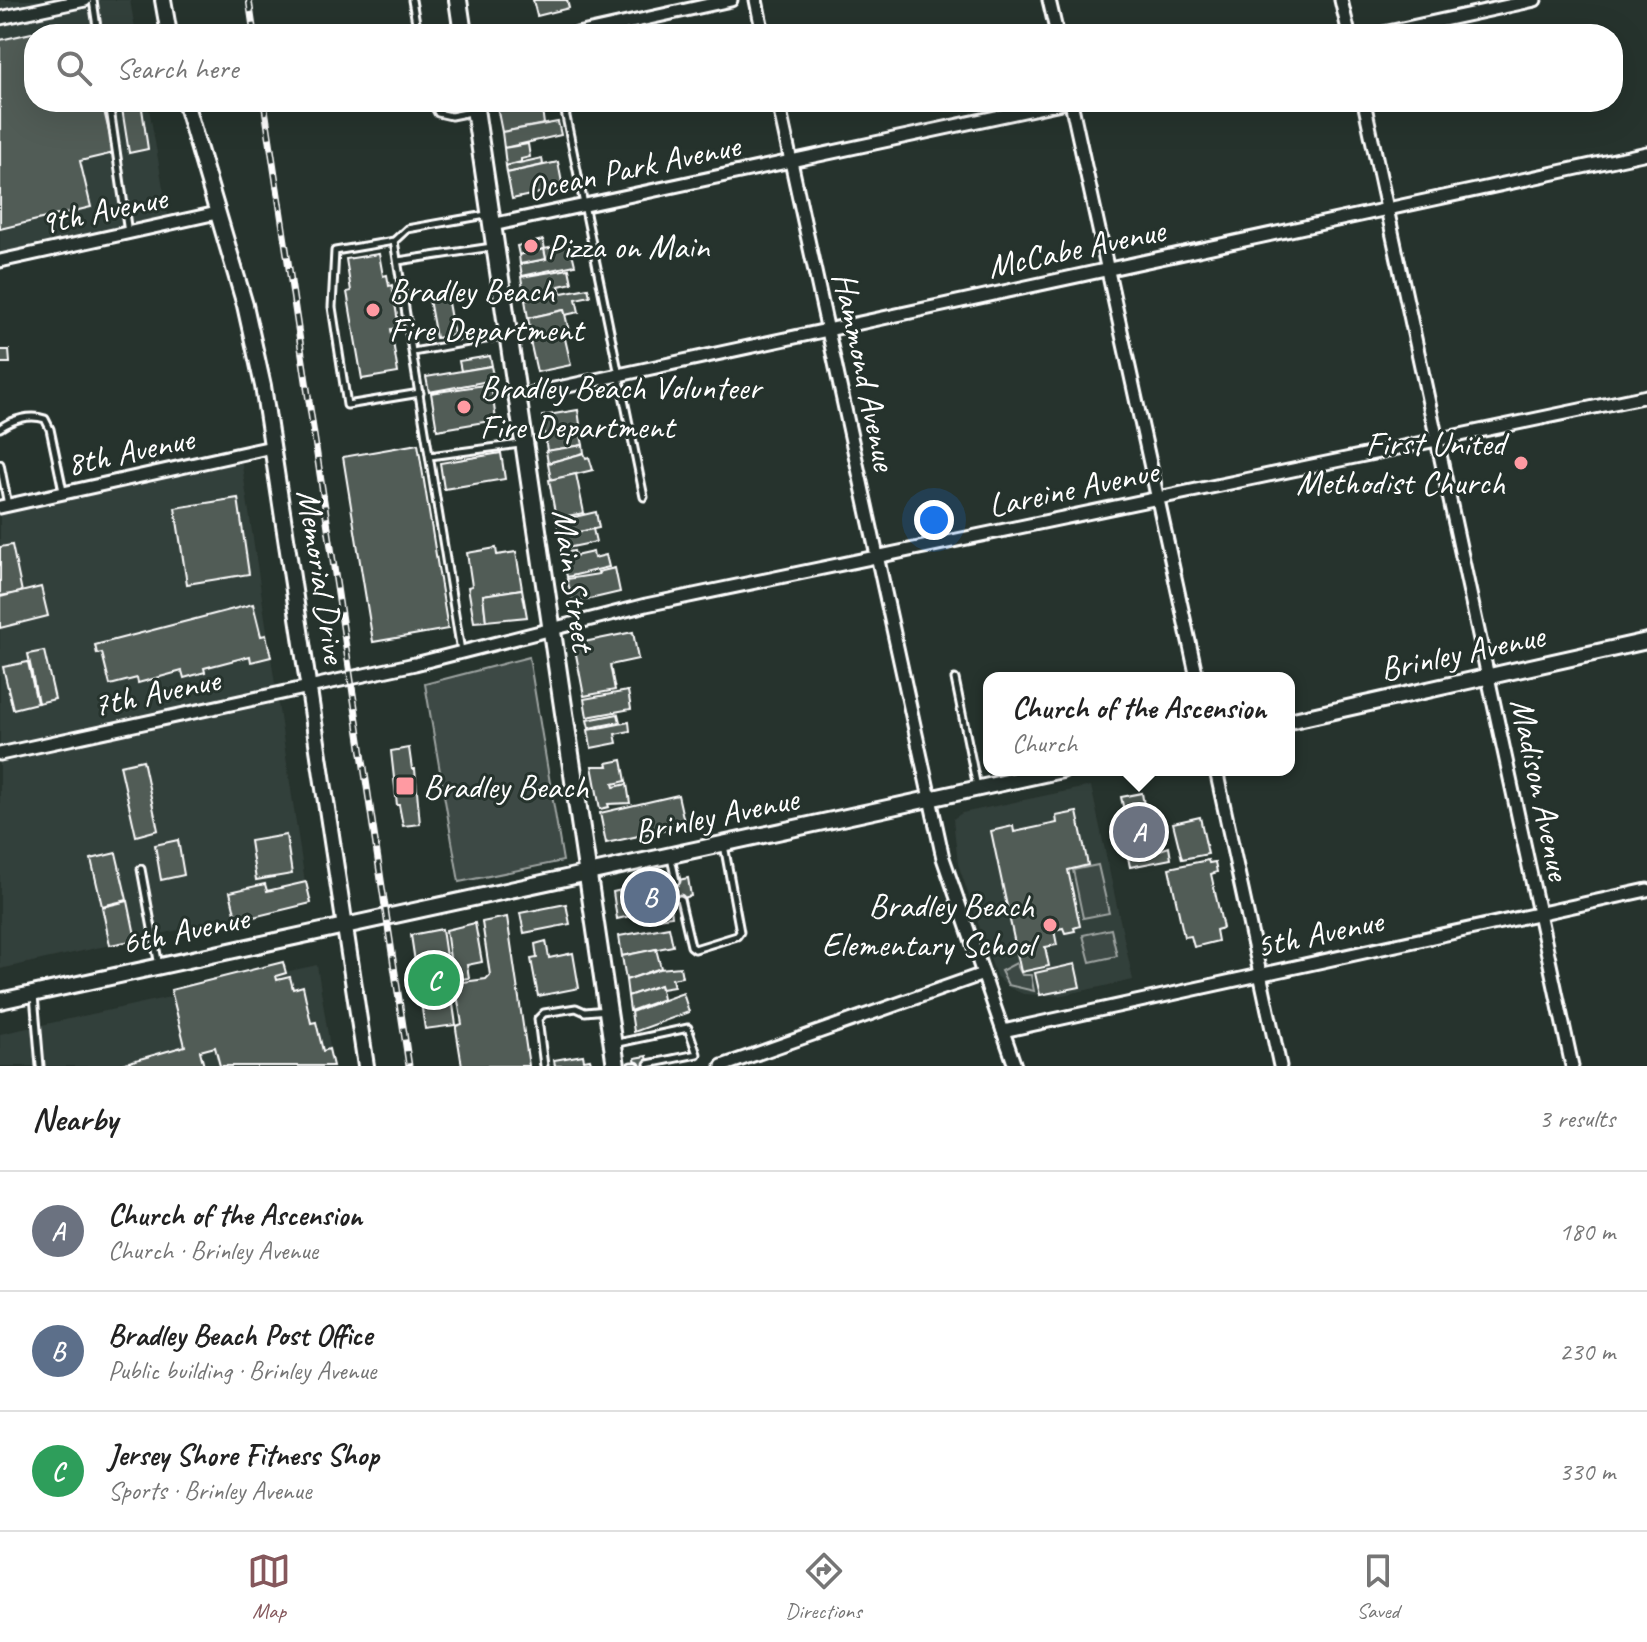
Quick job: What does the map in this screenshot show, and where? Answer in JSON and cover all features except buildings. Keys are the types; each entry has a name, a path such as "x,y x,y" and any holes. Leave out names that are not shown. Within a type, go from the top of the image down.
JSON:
{"main road":[{"path":"458,0 462,24"},
{"name":"Main Street","path":"475,112 616,1066"}],"street":[{"path":"0,18 85,0"},
{"path":"163,0 167,24"},
{"path":"622,24 731,0"},
{"path":"756,0 761,24"},
{"path":"1049,0 1055,24"},
{"path":"1341,0 1347,24"},
{"path":"1425,24 1535,0"},
{"name":"Memorial Drive","path":"188,112 252,336 272,447 366,1066"},
{"name":"Hammond Avenue","path":"780,112 946,868 1015,1066"},
{"name":"Ocean Park Avenue","path":"491,220 585,206 1022,112"},
{"path":"1071,112 1196,672"},
{"name":"Madison Avenue","path":"1366,112 1572,1066"},
{"name":"McCabe Avenue","path":"517,397 1647,153"},
{"name":"9th Avenue","path":"0,261 217,213"},
{"name":"Lareine Avenue","path":"325,684 646,605 1647,396"},
{"name":"8th Avenue","path":"4,506 272,447"},
{"name":"Brinley Avenue","path":"1295,720 1647,641"},
{"name":"7th Avenue","path":"0,754 325,684"},
{"name":"Brinley Avenue","path":"383,918 1034,776"},
{"path":"1217,776 1280,1066"},
{"name":"5th Avenue","path":"1003,1031 1647,890"},
{"name":"6th Avenue","path":"0,1001 383,918"},
{"path":"722,1066 983,974"}],"lane":[{"path":"93,0 97,24"},
{"path":"412,0 416,24"},
{"path":"110,112 128,234"},
{"path":"437,112 451,116 460,112"},
{"path":"565,112 644,497"},
{"path":"420,393 347,405 332,307 335,251 394,241 407,229 491,220"},
{"path":"394,241 461,652"},
{"path":"398,261 495,246"},
{"path":"413,352 508,335"},
{"path":"0,428 10,421 36,416 45,419 50,429 63,494"},
{"path":"430,456 524,444"},
{"path":"0,464 4,506"},
{"path":"955,679 977,788"},
{"path":"680,899 691,946 695,949 737,936 740,932 723,844"},
{"path":"670,856 676,881"},
{"path":"141,869 160,967"},
{"path":"34,994 40,1066"},
{"path":"544,1066 538,1019 544,1013 576,1008 585,1012 608,1010"},
{"path":"613,1044 688,1028 697,1054 648,1064"}],"shaded area":[{"path":"0,0 130,0 134,24 24,24 24,112 150,112 170,227 0,263"},
{"path":"241,459 308,902 0,969 0,511"},
{"path":"529,657 563,861 459,882 425,684"},
{"name":"Bradley Beach Elementary School","path":"1091,786 1133,980 1058,996 1023,994 1008,987 996,976 958,864 953,819 962,813"},
{"path":"1098,865 1109,913 1083,918 1073,870"},
{"path":"1111,929 1117,956 1090,962 1083,935"},
{"path":"1016,963 1022,975 1031,975 1034,991 1008,985 1001,971"},
{"path":"317,965 333,1066 0,1066 0,1034"}],"railway":[{"path":"249,0 253,24"},
{"path":"266,112 409,1066"}],"place":[{"name":"Pizza on Main","path":"531,246"},
{"name":"Bradley Beach Fire Department","path":"373,310"},
{"name":"Bradley Beach Volunteer Fire Department","path":"464,407"},
{"name":"First United Methodist Church","path":"1521,463"},
{"name":"Bradley Beach","path":"405,786"},
{"name":"Church of the Ascension","path":"1139,832"},
{"name":"Bradley Beach Post Office","path":"650,897"},
{"name":"Bradley Beach Elementary School","path":"1050,925"},
{"name":"Jersey Shore Fitness Shop","path":"434,980"}]}
